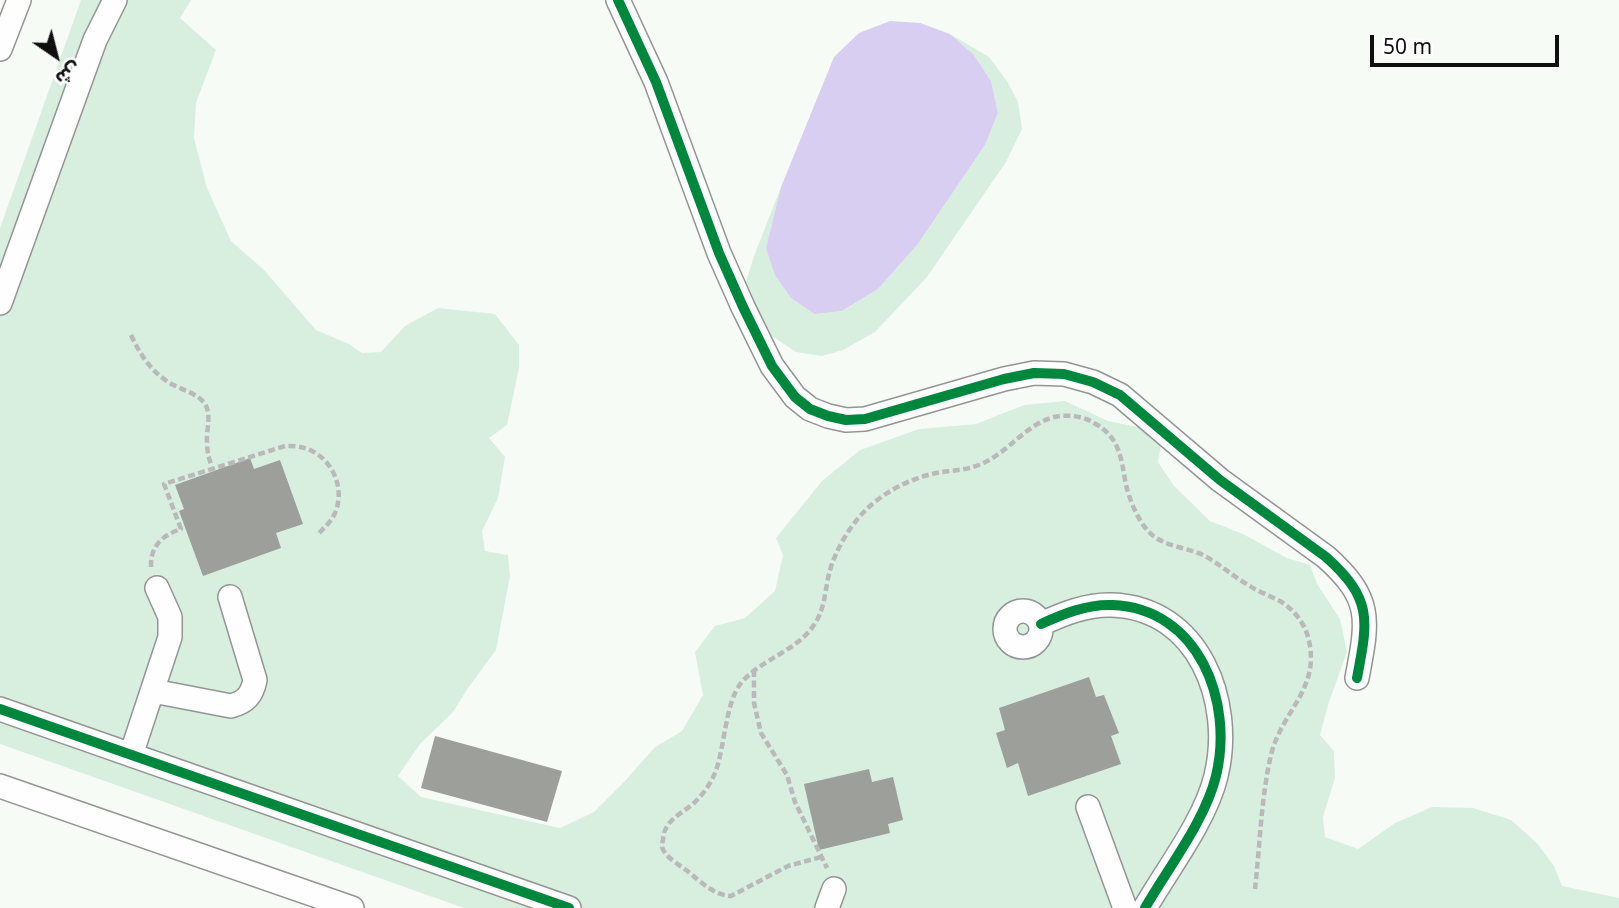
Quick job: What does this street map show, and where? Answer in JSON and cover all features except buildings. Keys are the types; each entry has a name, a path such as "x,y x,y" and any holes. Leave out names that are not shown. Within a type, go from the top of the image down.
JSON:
{"street":[{"path":"0,49 19,0"},
{"path":"0,303 95,40 115,0"},
{"path":"618,0 656,82 719,253 772,366 794,397 810,409 846,420 865,419 1034,373 1064,374 1093,382 1120,395 1220,480 1326,557 1351,583 1361,599 1365,617 1365,636 1357,678"},
{"path":"131,755 170,637 170,617 157,587"},
{"path":"153,691 231,706 248,698 255,680 230,597"},
{"path":"1041,624 1067,612 1091,606 1129,606 1164,620 1179,631 1192,645 1211,679 1217,698 1221,737 1216,776 1201,813 1145,908"},
{"path":"0,709 569,908"},
{"path":"0,786 352,908"},
{"path":"1088,807 1125,908"}],"path":[{"path":"131,335 152,368 167,381 205,403 209,415 208,455 213,469"},
{"path":"821,857 780,869 732,896 722,896 670,857 662,847 663,833 668,822 694,804 715,773 738,687 754,669 807,635 819,618 829,573 839,549 851,527 868,508 888,492 911,481 935,473 959,471 982,464 1003,453 1037,425 1055,417 1073,416 1092,421 1108,433 1119,449 1132,503 1150,534 1166,544 1201,554 1247,585 1281,602 1297,615 1306,632 1311,651 1311,671 1304,689 1281,727 1272,750 1267,773 1255,889"},
{"path":"157,587 152,573 153,551 167,534 181,529 164,484 285,446 299,446 324,459 338,484 339,499 335,513 328,525 317,535"},
{"path":"754,669 756,718 761,733 787,775 795,802 832,877 830,898"}],"green space":[{"path":"81,0 191,0 180,18 216,50 196,103 194,138 207,188 231,241 264,270 316,330 349,344 362,353 381,352 405,326 438,308 495,314 519,345 519,368 507,425 489,438 505,457 498,498 482,531 485,551 508,555 510,576 496,650 453,712 420,744 398,776 421,797 560,828 594,812 654,748 682,731 703,695 695,652 715,626 745,618 775,591 783,555 776,538 822,481 860,450 919,429 976,424 1024,405 1065,401 1108,421 1148,429 1161,445 1158,462 1174,486 1210,521 1243,534 1287,558 1310,565 1317,584 1340,619 1347,652 1320,735 1334,751 1335,778 1323,817 1325,837 1358,849 1395,823 1432,807 1473,808 1511,820 1537,843 1554,866 1562,886 1619,898 1619,908 464,908 0,744 0,228"},
{"path":"950,34 989,57 1007,81 1018,102 1022,129 1006,162 927,277 875,332 843,350 822,356 796,352 769,334 753,313 743,291 781,187 766,248 792,299 816,314 842,311 878,289 918,244 985,145 998,113 991,81 974,55"}],"shaded area":[{"path":"890,21 920,23 950,34 974,55 991,81 998,113 985,145 918,244 878,289 842,311 815,314 792,299 775,275 766,248 781,187 834,57 859,33"}],"cycle path":[{"path":"618,0 656,82 719,253 743,307 772,366 795,397 810,409 846,420 865,419 1034,373 1064,374 1093,382 1120,395 1220,480 1326,557 1352,585 1359,598 1364,625 1357,678"},
{"path":"1041,624 1093,606 1112,605 1142,610 1167,623 1188,641 1203,664 1214,690 1220,718 1220,748 1211,793 1195,827 1145,908"},
{"path":"0,709 569,908"}]}
